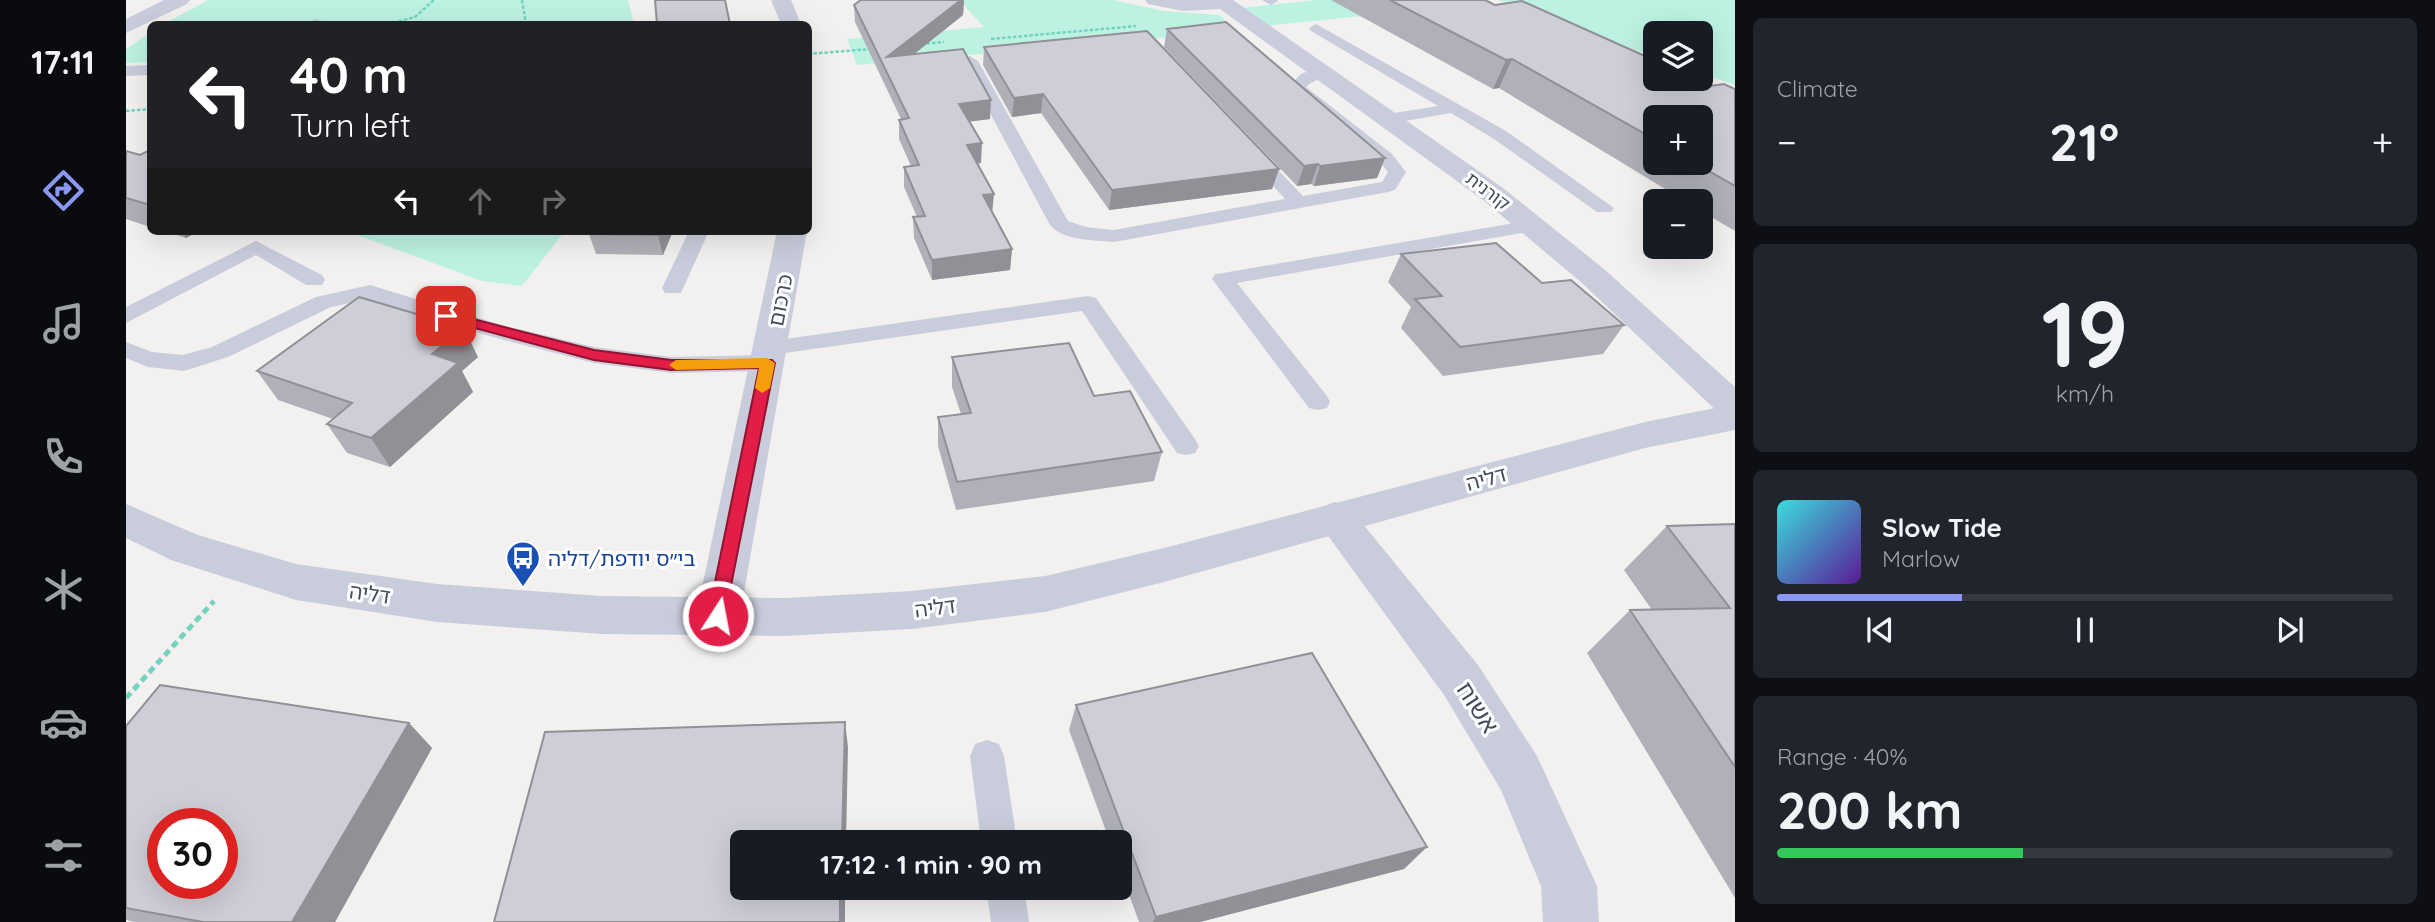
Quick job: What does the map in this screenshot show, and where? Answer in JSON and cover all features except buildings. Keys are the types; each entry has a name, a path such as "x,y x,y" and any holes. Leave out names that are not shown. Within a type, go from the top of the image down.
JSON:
{"street":[{"path":"126,27 180,0"},
{"path":"780,0 790,21"},
{"path":"1156,1 1183,5 1222,1"},
{"name":"קורנית","path":"1222,1 1493,194 1593,276 1735,407"},
{"name":"כרכום","path":"718,616 791,235"},
{"name":"דליה","path":"126,520 186,548 296,582 438,603 602,615 785,617 912,610 1045,594 1645,435 1735,417"},
{"name":"אשוח","path":"1335,518 1461,680 1519,773 1569,886 1571,922"}],"lane":[{"path":"1316,29 1500,135 1604,208"},
{"path":"970,61 1060,225 1083,233 1114,236 1388,186 1397,172 1386,158 1297,87 1307,77 1322,71"},
{"path":"126,71 147,70"},
{"path":"1388,119 1453,108"},
{"path":"1244,144 1298,202"},
{"path":"1318,402 1223,279 1532,226"},
{"path":"673,288 697,235"},
{"path":"126,316 256,247 314,280"},
{"path":"126,349 148,359 184,363 220,352 324,302 370,292 497,331 594,355 671,365 769,355 1087,303 1186,446"},
{"path":"987,756 997,830"},
{"path":"1007,900 1010,922"}],"path":[{"path":"398,21 415,16 434,0"},
{"path":"522,0 526,21"},
{"path":"986,39 1136,26"},
{"path":"918,45 945,42"},
{"path":"812,54 877,48"},
{"path":"126,111 147,109"},
{"path":"126,698 245,566"}],"green space":[{"path":"208,0 628,0 633,21 170,21"},
{"path":"959,0 1113,0 1164,11 1220,15 1236,31 857,65 847,39 984,27"},
{"path":"1315,0 1470,0 1479,4 1266,26 1242,8"},
{"path":"1498,0 1735,0 1735,85 1713,77 1713,21 1643,21 1643,53"},
{"path":"147,35 147,62 126,63 126,49"},
{"path":"357,235 562,235 522,286 482,281"}],"slow traffic":[{"path":"676,365 767,363 762,388"}],"place":[{"name":"בי״ס יודפת/דליה","path":"523,588"}],"route":[{"path":"446,316 594,355 671,365 767,363 718,616"}]}
